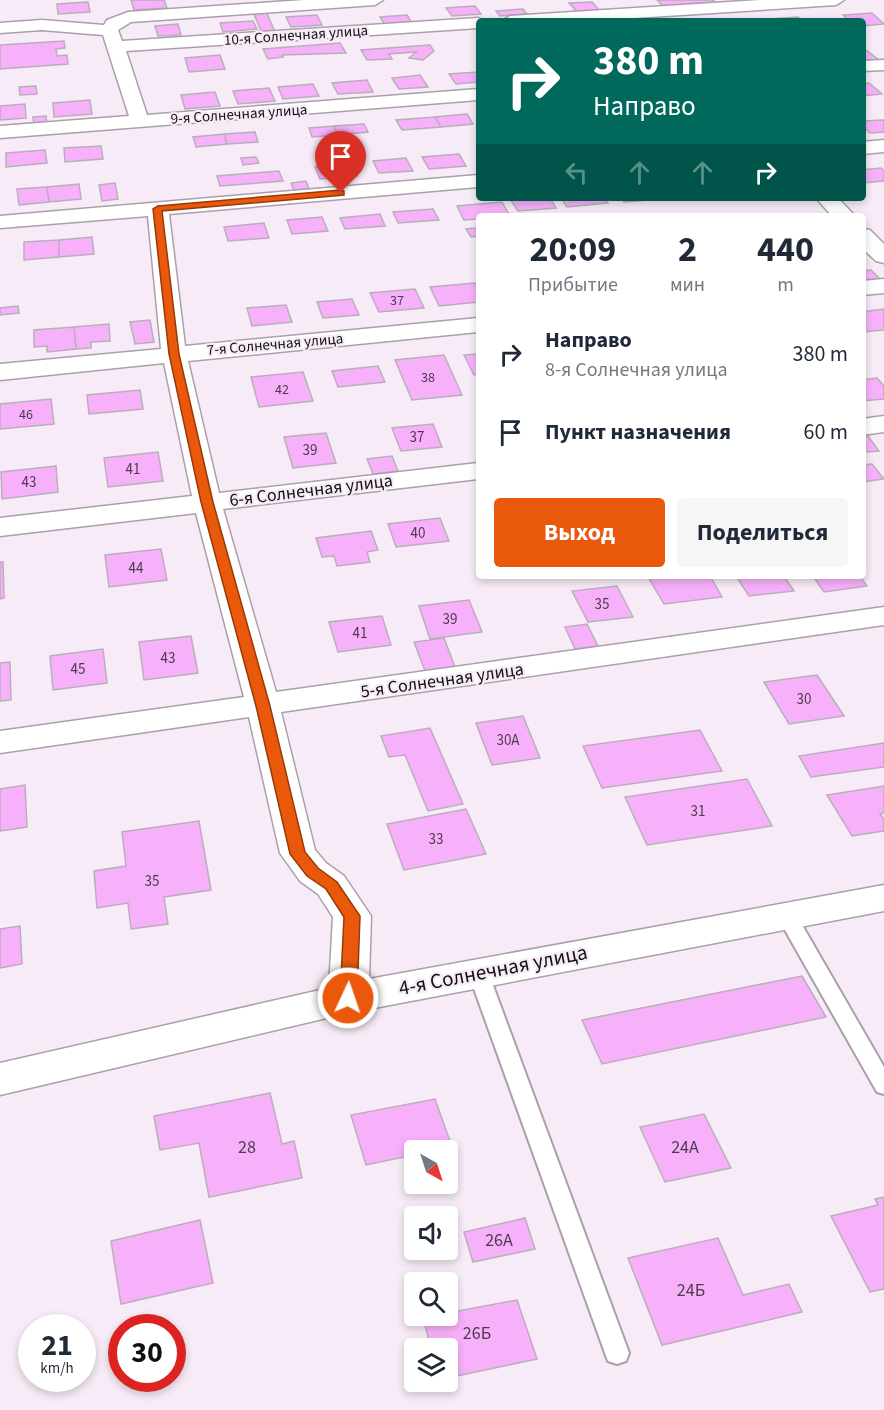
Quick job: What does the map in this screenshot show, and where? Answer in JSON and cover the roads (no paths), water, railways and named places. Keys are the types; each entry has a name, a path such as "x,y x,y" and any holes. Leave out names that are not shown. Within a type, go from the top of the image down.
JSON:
{"street":[{"path":"140,121 112,38 113,24 128,17 375,0"},
{"path":"622,0 640,18 836,0"},
{"name":"10-я Солнечная улица","path":"0,28 42,25 112,38 265,42 476,23"},
{"path":"866,66 884,64"},
{"name":"9-я Солнечная улица","path":"0,132 476,95"},
{"path":"866,148 884,146"},
{"path":"0,222 476,181"},
{"path":"829,201 841,213"},
{"path":"158,209 174,354 207,502 263,706 298,854 313,872 331,885 352,916 348,998"},
{"path":"866,239 884,256"},
{"path":"866,288 884,286"},
{"name":"7-я Солнечная улица","path":"0,372 476,325"},
{"path":"866,426 884,424"},
{"name":"6-я Солнечная улица","path":"0,527 476,471"},
{"name":"5-я Солнечная улица","path":"0,742 884,616"},
{"name":"4-я Солнечная улица","path":"0,1078 40,1071 348,998 884,898"}],"lane":[{"path":"787,916 884,1086"},
{"path":"478,972 617,1353"}]}
